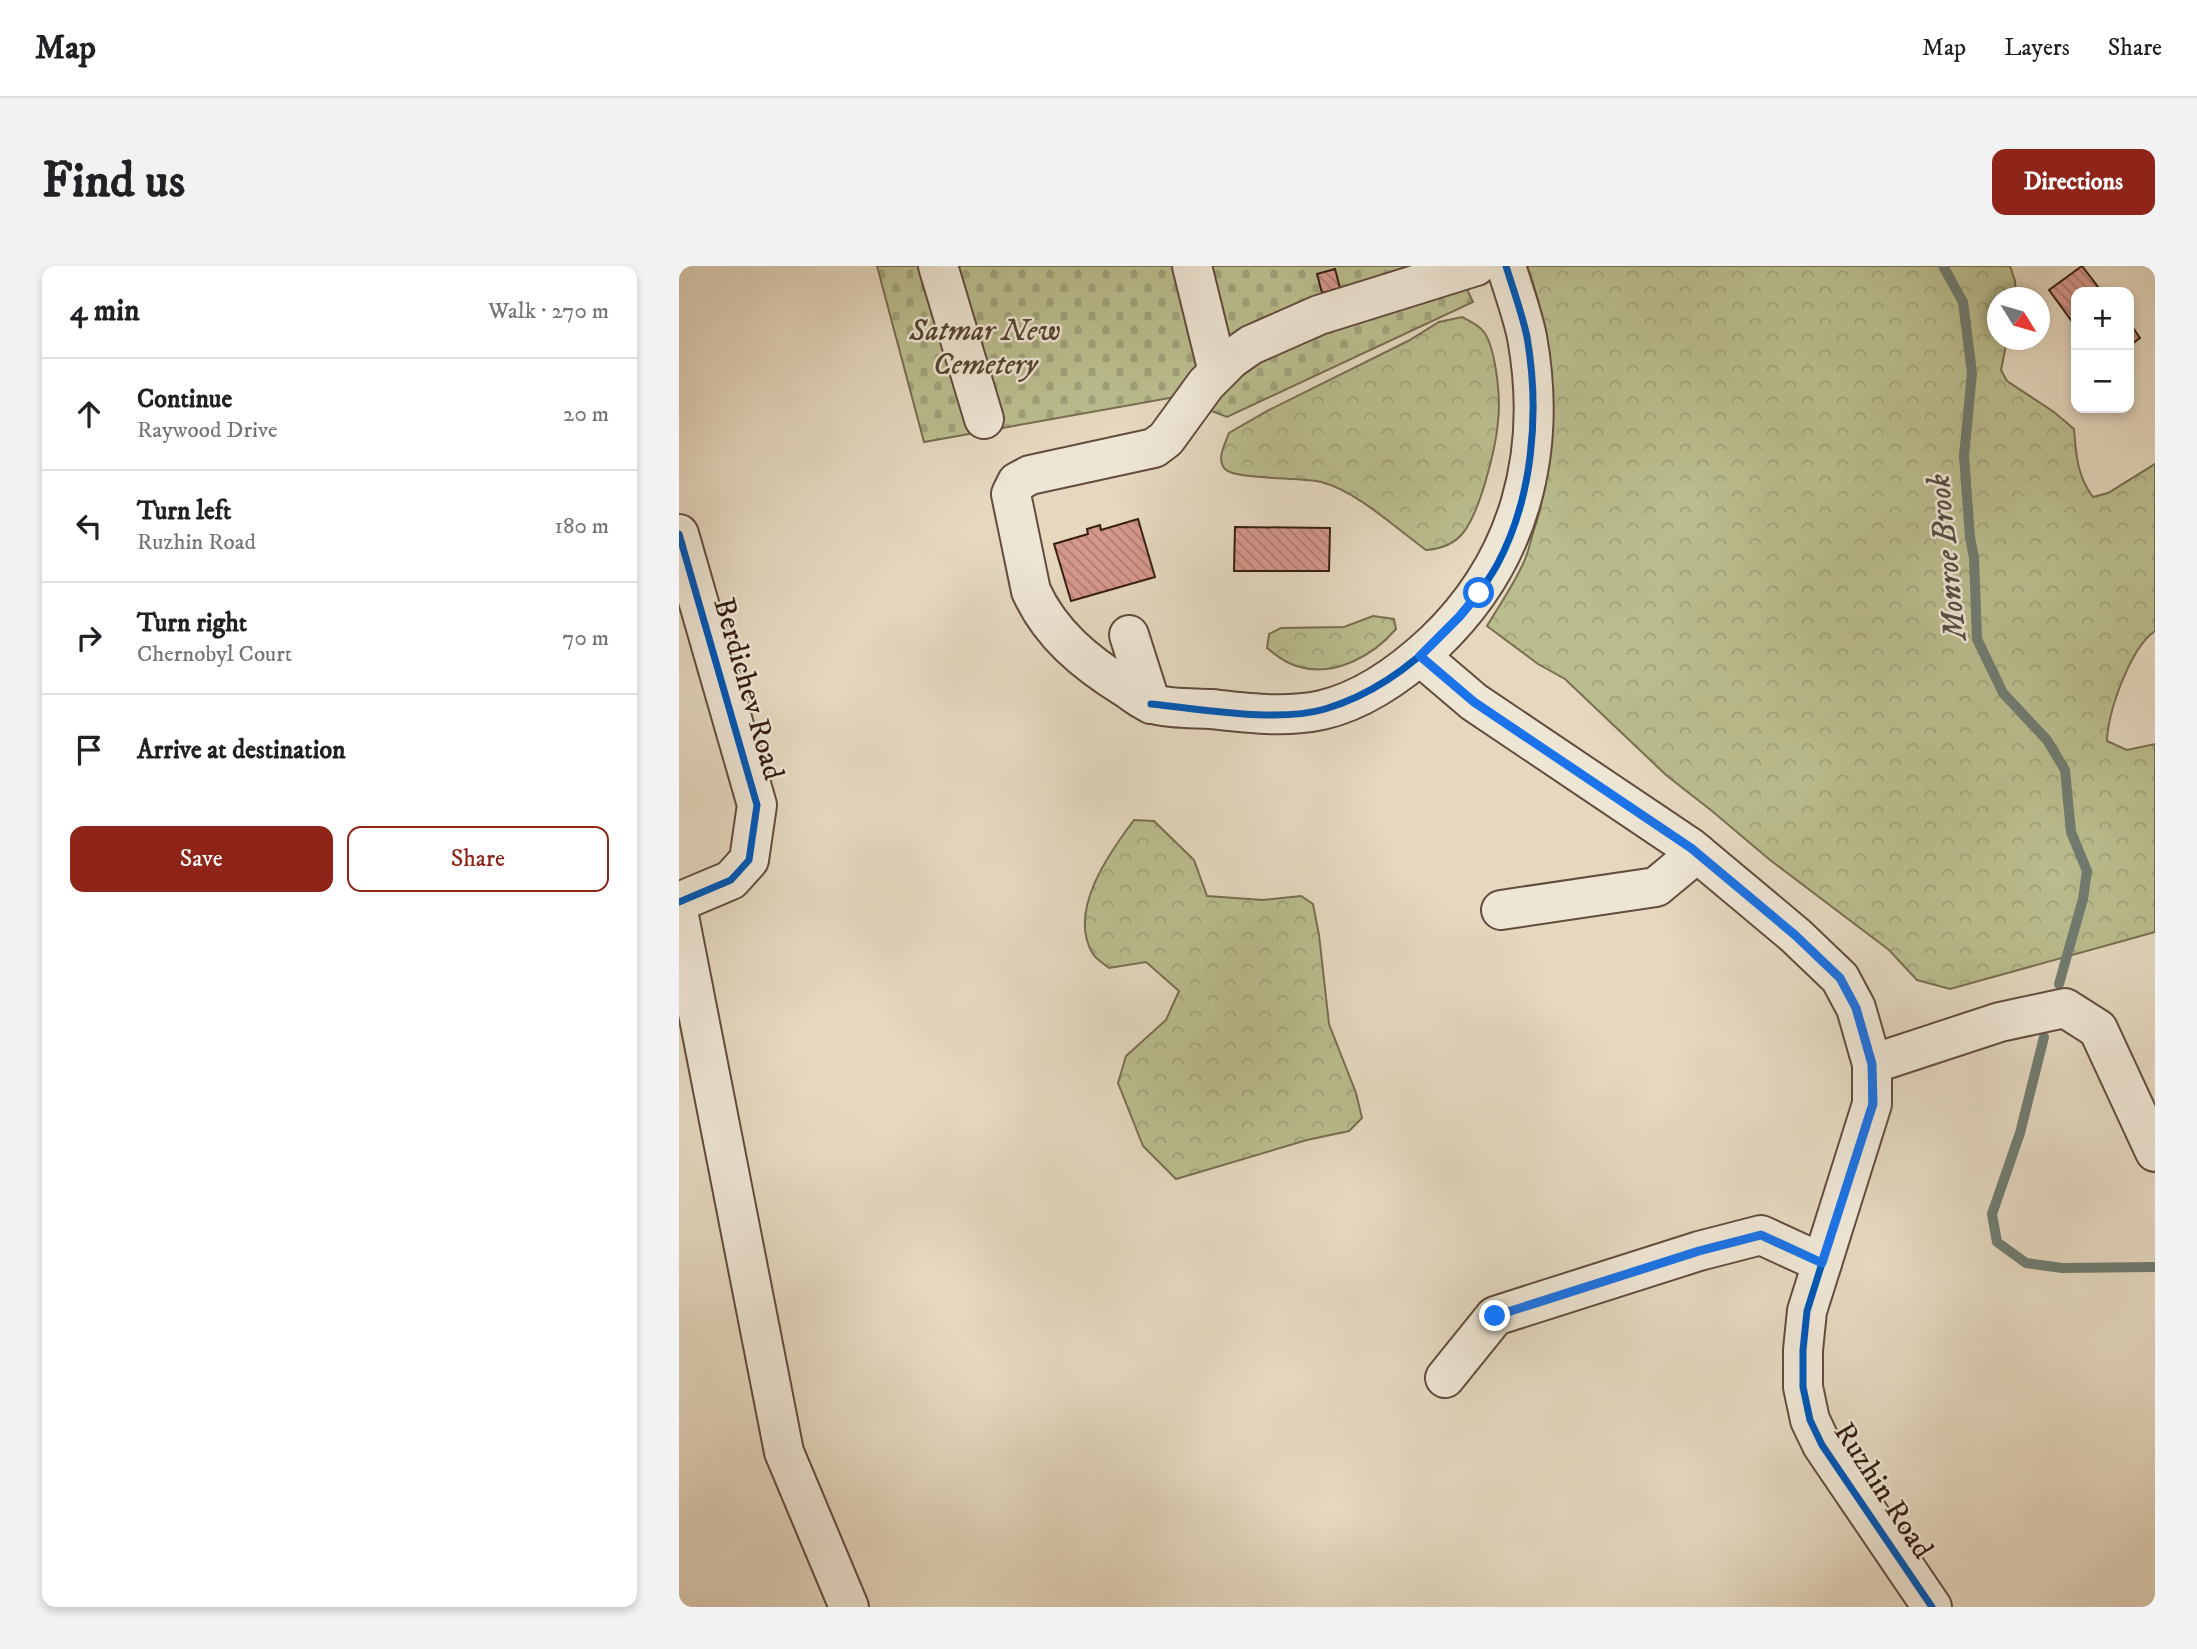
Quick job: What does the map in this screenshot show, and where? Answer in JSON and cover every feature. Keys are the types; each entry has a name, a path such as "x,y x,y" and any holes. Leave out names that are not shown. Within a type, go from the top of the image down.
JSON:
{"street":[{"path":"938,266 984,419"},
{"path":"1192,266 1218,372"},
{"path":"1476,266 1319,315 1284,328 1251,345 1231,359 1206,384 1166,439 1154,448 1030,475 1017,482 1011,494 1031,591 1038,606 1067,644 1080,657 1151,704 1255,713 1296,714 1324,709 1359,696 1394,677 1420,656 1459,617 1497,565 1516,523 1528,476 1532,380 1527,335 1506,266"},
{"name":"Berdichev Road","path":"679,534 757,805 749,860 731,880 679,902"},
{"path":"1129,635 1151,704"},
{"name":"Ruzhin Road","path":"1420,656 1474,702 1697,853 1795,935 1840,978 1856,1008 1872,1064 1873,1104 1807,1311 1803,1387 1810,1420 1822,1445 1932,1607"},
{"path":"1501,909 1656,887 1697,853"},
{"path":"679,916 784,1452 849,1607"},
{"path":"1872,1064 2000,1022 2064,1008 2098,1029 2155,1152"},
{"path":"1445,1378 1495,1316 1699,1251 1761,1235 1822,1263"}],"green space":[{"name":"Satmar New Cemetery","path":"877,266 1456,266 1473,302 1227,417 1175,397 924,442"},
{"path":"1527,266 2010,266 2015,287 1987,287 1987,350 2005,350 2001,370 2007,381 2054,412 2074,429 2080,473 2093,497 2108,493 2155,464 2155,631 2137,651 2122,682 2111,714 2107,741 2127,750 2155,744 2155,932 1950,989 1917,980 1889,950 1770,860 1666,775 1565,679 1538,664 1487,626 1526,557 1543,498 1549,465 1552,431 1550,364 1537,298"},
{"path":"1462,317 1480,327 1492,350 1497,375 1499,412 1494,447 1481,495 1463,533 1451,543 1426,550 1362,501 1334,486 1312,480 1241,475 1231,473 1222,465 1222,451 1229,433 1269,410 1408,341 1439,322"},
{"path":"1373,616 1394,619 1396,629 1365,655 1340,666 1327,669 1300,667 1286,662 1267,648 1269,634 1281,628 1344,627"},
{"path":"1134,820 1154,821 1194,860 1207,896 1263,900 1301,896 1313,904 1329,1024 1356,1093 1362,1118 1349,1131 1307,1140 1176,1179 1143,1146 1118,1083 1126,1056 1166,1020 1179,991 1146,962 1109,968 1093,954 1086,938 1085,920 1094,884 1113,849"}],"building":[{"path":"2082,266 2098,287 2071,287 2071,320 2050,289"},
{"path":"1335,269 1340,288 1322,293 1317,274"},
{"path":"2134,329 2140,338 2134,342"},
{"path":"1138,519 1155,577 1071,601 1054,544 1088,534 1087,529 1100,525 1101,530"},
{"path":"1235,527 1330,528 1329,571 1234,571"}],"waterway":[{"name":"Monroe Brook","path":"1943,266 1963,302 1972,373 1964,456 1974,558 1977,639 2003,693 2047,740 2065,770 2071,832 2087,871 2083,899 2059,984"},
{"name":"Monroe Brook","path":"2044,1037 2020,1133 1992,1214 1997,1242 2026,1263 2062,1268 2155,1267"}],"cycle path":[{"path":"1151,704 1262,715 1285,715 1325,709 1375,688 1419,657 1473,600 1497,565 1519,512 1526,483 1533,424 1527,337 1506,266"},
{"path":"679,534 757,805 749,860 731,880 679,902"},
{"path":"1420,656 1474,702 1691,848 1795,935 1840,978 1856,1008 1872,1064 1872,1104 1807,1311 1803,1387 1810,1420 1822,1445 1932,1607"}],"route":[{"path":"1479,593 1420,656 1474,702 1691,848 1795,935 1840,978 1856,1008 1872,1064 1873,1104 1822,1263 1761,1235 1699,1251 1495,1316"}]}
